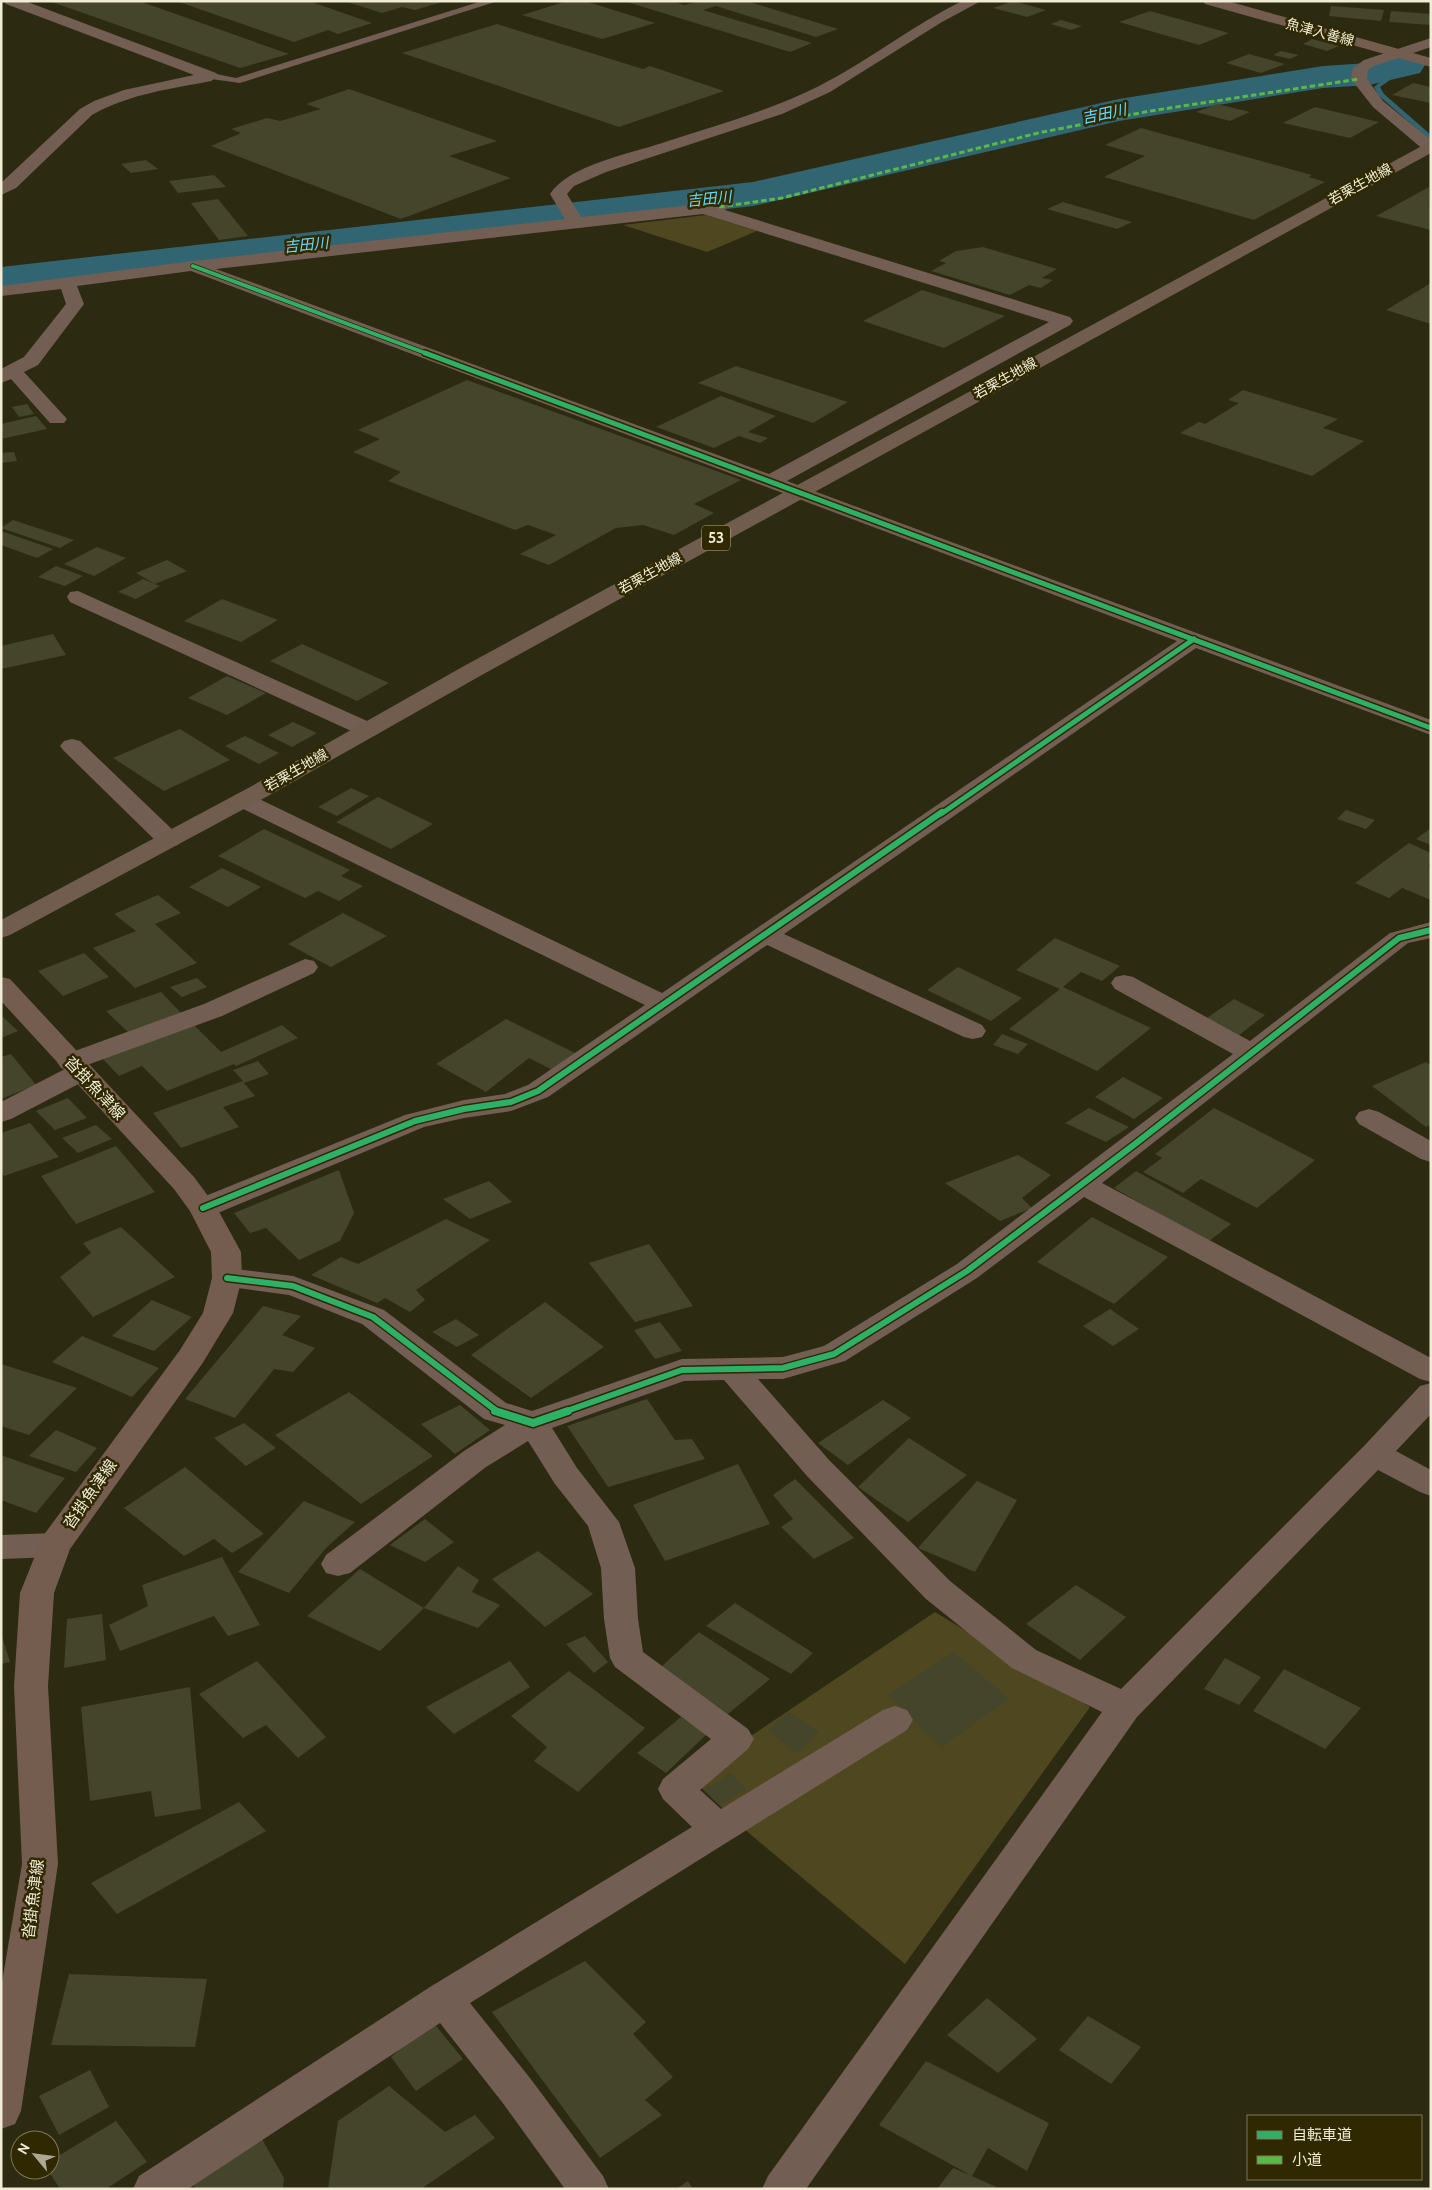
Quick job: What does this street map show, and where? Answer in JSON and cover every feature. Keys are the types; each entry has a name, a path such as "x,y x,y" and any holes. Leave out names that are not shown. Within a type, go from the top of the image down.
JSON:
{"main road":[{"name":"魚津入善線","path":"1210,1 1431,63"},
{"name":"若栗生地線","path":"1,930 243,800 801,491 1430,147"},
{"name":"沓掛魚津線","path":"1,985 184,1183 204,1208 226,1252 227,1278 218,1313 190,1357 55,1545 37,1593 31,1686 40,1864 1,2111"}],"street":[{"path":"11,1 211,76"},
{"path":"576,222 558,194 568,183 600,169 776,111 801,100 825,89 937,19 974,1"},
{"path":"1430,147 1378,104 1359,80 1361,68 1431,42"},
{"path":"1,190 10,185 86,112 99,103 211,76"},
{"path":"1,291 193,266 711,208 1064,321 772,480"},
{"path":"193,266 772,480 1431,728"},
{"path":"57,419 8,375 31,361 42,344 75,304 67,282"},
{"path":"78,597 368,730"},
{"path":"204,1208 415,1121 464,1109 511,1102 538,1091 1194,639"},
{"path":"72,746 169,840"},
{"path":"243,800 664,1004"},
{"path":"338,1564 475,1459 533,1423 682,1370 784,1368 834,1354 967,1271 1399,938 1431,930"},
{"path":"766,935 973,1031"},
{"path":"1,1113 76,1067 213,1010 305,967"},
{"path":"1124,982 1252,1053"},
{"path":"1369,1118 1431,1153"},
{"path":"1082,1184 1431,1371"},
{"path":"227,1278 293,1286 373,1317 495,1412 533,1423 566,1476 603,1522 618,1568 621,1619 627,1658 736,1739 676,1789 717,1828"},
{"path":"731,1368 818,1468 938,1590 1024,1659 1125,1707"},
{"path":"782,2189 1125,1707 1375,1454 1431,1394"},
{"path":"1375,1454 1431,1484"},
{"path":"1,1546 55,1545"},
{"path":"153,2189 444,1999 717,1828 895,1720"},
{"path":"444,1999 516,2090 589,2189"}],"lane":[{"path":"211,76 236,82 493,1"}],"shaded area":[{"path":"706,215 757,231 707,252 623,225"},
{"path":"935,1612 1090,1707 905,1964 743,1828 690,1777"}],"building":[{"path":"49,1 139,1 289,54 240,68"},
{"path":"309,1 372,23 338,34 328,30 294,42 179,2"},
{"path":"442,1 415,10 402,7 382,13 347,2"},
{"path":"567,1 585,1 655,23 602,39 522,15"},
{"path":"673,1 684,5 699,1 746,1 838,29 816,37 716,6 703,10 812,43 790,52 627,2"},
{"path":"1013,1 1046,10 1027,17 993,8"},
{"path":"1331,6 1384,10 1381,21 1329,16"},
{"path":"1150,11 1229,33 1199,45 1119,22"},
{"path":"1391,11 1431,14 1431,25 1389,22"},
{"path":"1061,20 1082,26 1071,30 1051,24"},
{"path":"497,24 643,69 650,66 724,91 619,127 402,53"},
{"path":"1312,39 1339,46 1327,51 1303,44"},
{"path":"1281,51 1299,55 1290,59 1273,55"},
{"path":"1249,54 1285,64 1261,73 1226,63"},
{"path":"1413,83 1431,87 1431,103 1392,95"},
{"path":"349,89 497,141 449,156 511,178 401,219 211,146 241,133 231,129 267,118 280,121 321,109 306,104"},
{"path":"1217,104 1250,112 1230,121 1196,112"},
{"path":"1315,107 1379,122 1350,138 1283,123"},
{"path":"1141,128 1312,175 1309,177 1325,182 1254,220 1104,177 1145,156 1105,145"},
{"path":"146,160 158,169 131,173 121,164"},
{"path":"214,175 226,187 178,193 169,181"},
{"path":"1429,187 1431,230 1376,216"},
{"path":"218,199 248,236 219,240 191,203"},
{"path":"1063,202 1132,222 1117,229 1047,209"},
{"path":"983,247 1057,269 1042,278 1053,280 1041,288 1029,285 1010,295 931,271 946,263 939,261 956,251"},
{"path":"1431,283 1431,324 1386,310"},
{"path":"922,290 1005,316 944,348 863,321"},
{"path":"736,366 848,402 813,423 698,383"},
{"path":"467,380 741,480 694,504 714,513 674,535 643,525 616,528 549,565 520,554 556,535 528,525 515,530 388,481 401,472 353,452 380,439 358,430"},
{"path":"1243,390 1338,419 1323,428 1364,441 1312,476 1180,433 1199,422 1205,424 1239,403 1228,400"},
{"path":"721,396 776,416 748,432 768,438 760,443 739,436 714,448 656,427"},
{"path":"27,404 34,414 19,417 12,407"},
{"path":"36,416 47,429 1,439 1,424"},
{"path":"14,452 17,461 1,463 1,453"},
{"path":"13,520 74,540 60,548 1,528"},
{"path":"4,532 53,549 37,558 1,545 1,533"},
{"path":"97,547 126,558 94,576 64,564"},
{"path":"167,560 187,571 155,584 136,573"},
{"path":"56,566 83,576 65,586 38,577"},
{"path":"143,579 160,586 136,599 118,592"},
{"path":"222,599 278,620 241,642 184,621"},
{"path":"53,634 66,655 1,669 1,646"},
{"path":"302,644 389,683 357,701 270,661"},
{"path":"227,676 266,693 227,715 188,698"},
{"path":"293,722 317,733 292,747 268,735"},
{"path":"180,729 230,760 164,791 113,758"},
{"path":"245,736 279,753 259,764 225,746"},
{"path":"351,788 369,796 337,816 318,807"},
{"path":"378,797 433,824 391,849 336,822"},
{"path":"1346,810 1375,820 1366,829 1337,819"},
{"path":"1431,828 1431,845 1416,839"},
{"path":"264,829 350,870 341,876 363,886 339,901 318,891 305,898 218,856"},
{"path":"1409,843 1431,853 1429,868 1431,869 1431,900 1402,888 1389,898 1355,883"},
{"path":"222,868 261,887 228,907 189,887"},
{"path":"158,895 181,913 155,924 197,963 135,988 93,948 136,931 114,914"},
{"path":"343,913 387,936 331,967 288,944"},
{"path":"1055,938 1120,966 1102,981 1081,972 1063,987 1151,1028 1097,1071 1009,1029 1060,989 1016,970"},
{"path":"84,953 109,977 63,996 38,971"},
{"path":"958,967 1022,998 991,1021 927,990"},
{"path":"197,978 207,987 182,997 170,987"},
{"path":"161,992 183,1015 130,1034 106,1011"},
{"path":"1234,999 1265,1015 1239,1035 1207,1018"},
{"path":"3,1017 18,1031 1,1038 1,1018"},
{"path":"506,1019 579,1055 555,1071 529,1058 486,1092 436,1064"},
{"path":"191,1022 221,1052 282,1025 298,1038 236,1066 234,1064 167,1091 142,1066 119,1076 102,1058"},
{"path":"1002,1034 1028,1044 1018,1054 993,1045"},
{"path":"11,1054 36,1085 1,1099 1,1057"},
{"path":"258,1061 269,1074 244,1083 255,1096 223,1107 239,1127 181,1148 153,1113 243,1081 233,1070"},
{"path":"1426,1062 1431,1065 1431,1125 1426,1127 1372,1086"},
{"path":"1123,1077 1163,1098 1134,1119 1095,1097"},
{"path":"68,1098 87,1118 55,1130 36,1111"},
{"path":"1089,1108 1129,1127 1106,1142 1065,1123"},
{"path":"1214,1108 1315,1160 1257,1208 1201,1179 1183,1193 1143,1172 1162,1158 1155,1154"},
{"path":"30,1123 59,1157 4,1176 1,1172 1,1133"},
{"path":"96,1125 112,1139 78,1153 62,1138"},
{"path":"116,1146 155,1192 76,1224 41,1176"},
{"path":"1018,1155 1051,1175 1022,1198 1032,1208 1000,1221 945,1183"},
{"path":"339,1170 354,1213 340,1241 299,1260 266,1228 250,1233 234,1213"},
{"path":"1136,1171 1231,1224 1208,1242 1114,1188"},
{"path":"489,1181 512,1202 470,1219 443,1199"},
{"path":"1092,1217 1168,1257 1114,1304 1037,1262"},
{"path":"446,1219 490,1240 416,1290 425,1300 410,1312 385,1298 377,1303 311,1275 341,1257 358,1264"},
{"path":"121,1227 175,1277 93,1317 60,1277 91,1253 83,1243"},
{"path":"649,1244 693,1306 635,1322 589,1263"},
{"path":"152,1300 192,1317 154,1351 112,1336"},
{"path":"545,1302 604,1347 531,1398 471,1355"},
{"path":"263,1306 301,1316 282,1335 315,1348 293,1372 274,1369 235,1418 185,1399"},
{"path":"1110,1309 1139,1329 1113,1346 1083,1326"},
{"path":"456,1319 479,1335 457,1347 432,1332"},
{"path":"660,1322 682,1351 655,1359 634,1330"},
{"path":"82,1336 159,1368 132,1397 52,1362"},
{"path":"1,1364 77,1388 29,1435 1,1426"},
{"path":"349,1392 433,1456 361,1504 275,1435"},
{"path":"647,1399 675,1440 692,1439 705,1459 608,1487 567,1426"},
{"path":"883,1400 911,1418 848,1465 818,1443"},
{"path":"460,1405 490,1430 455,1454 421,1424"},
{"path":"244,1423 276,1448 246,1466 214,1438"},
{"path":"56,1430 97,1448 76,1472 29,1456"},
{"path":"909,1438 967,1475 908,1522 858,1487"},
{"path":"1,1455 65,1478 36,1513 1,1500"},
{"path":"738,1464 770,1524 665,1561 633,1505"},
{"path":"185,1467 264,1534 232,1553 214,1539 184,1556 124,1508"},
{"path":"795,1479 854,1538 814,1559 781,1527 793,1519 773,1495"},
{"path":"977,1481 1017,1500 975,1572 918,1548"},
{"path":"304,1501 355,1522 326,1548 289,1593 238,1572"},
{"path":"425,1519 454,1542 425,1562 390,1545"},
{"path":"538,1551 593,1594 545,1627 492,1579"},
{"path":"222,1557 260,1625 228,1636 214,1616 120,1651 109,1625 148,1606 142,1585"},
{"path":"458,1566 479,1580 472,1592 500,1605 478,1628 424,1608"},
{"path":"360,1569 424,1608 380,1651 307,1616"},
{"path":"1076,1585 1126,1617 1080,1660 1026,1624"},
{"path":"735,1603 813,1653 791,1674 706,1626"},
{"path":"102,1614 106,1660 64,1668 67,1619"},
{"path":"699,1632 770,1679 728,1714 661,1667"},
{"path":"1,1633 10,1662 1,1664"},
{"path":"585,1636 608,1662 594,1673 566,1644"},
{"path":"954,1652 1009,1699 941,1747 888,1695"},
{"path":"1225,1658 1261,1677 1239,1705 1204,1689"},
{"path":"257,1661 326,1737 298,1758 266,1725 243,1738 199,1694"},
{"path":"510,1661 530,1687 454,1734 426,1707"},
{"path":"1284,1669 1361,1708 1325,1749 1253,1711"},
{"path":"569,1671 645,1728 578,1792 534,1761 547,1747 511,1716"},
{"path":"190,1687 201,1809 155,1817 151,1791 90,1801 81,1707"},
{"path":"788,1712 819,1732 797,1753 767,1731"},
{"path":"681,1717 707,1734 666,1773 637,1753"},
{"path":"731,1773 746,1788 721,1805 704,1790"},
{"path":"239,1802 266,1831 117,1914 91,1883"},
{"path":"585,1961 646,2022 633,2034 673,2077 645,2100 662,2115 600,2158 492,2012"},
{"path":"69,1974 207,1979 195,2047 51,2045"},
{"path":"987,1998 1037,2039 998,2073 947,2035"},
{"path":"1088,2016 1141,2047 1111,2084 1059,2050"},
{"path":"432,2021 463,2059 416,2091 391,2057"},
{"path":"926,2061 1049,2123 1027,2171 988,2148 972,2176 879,2125"},
{"path":"90,2070 109,2107 60,2134 60,2130 56,2130 39,2096"},
{"path":"389,2086 445,2132 475,2115 495,2138 421,2189 328,2189 338,2121"},
{"path":"116,2121 147,2162 106,2189 60,2189 54,2180 60,2180 60,2155"},
{"path":"262,2139 284,2178 283,2189 197,2189 193,2185"},
{"path":"953,2168 1001,2189 937,2189"},
{"path":"688,2181 693,2189 676,2189"}],"waterway":[{"name":"吉田川","path":"1,280 753,194 1119,110 1323,77 1369,74 1407,65"},
{"path":"1394,68 1388,79 1377,87 1381,95 1431,139"}],"marked path":[{"path":"719,207 782,198 1038,133 1150,111 1359,79"}],"cycle path":[{"path":"193,266 1431,728"},
{"path":"203,1208 415,1121 464,1109 511,1102 538,1091 1194,639"},
{"path":"227,1278 293,1286 373,1317 495,1411 533,1423 682,1370 783,1368 834,1354 967,1271 1135,1144 1399,938 1431,930"}]}
